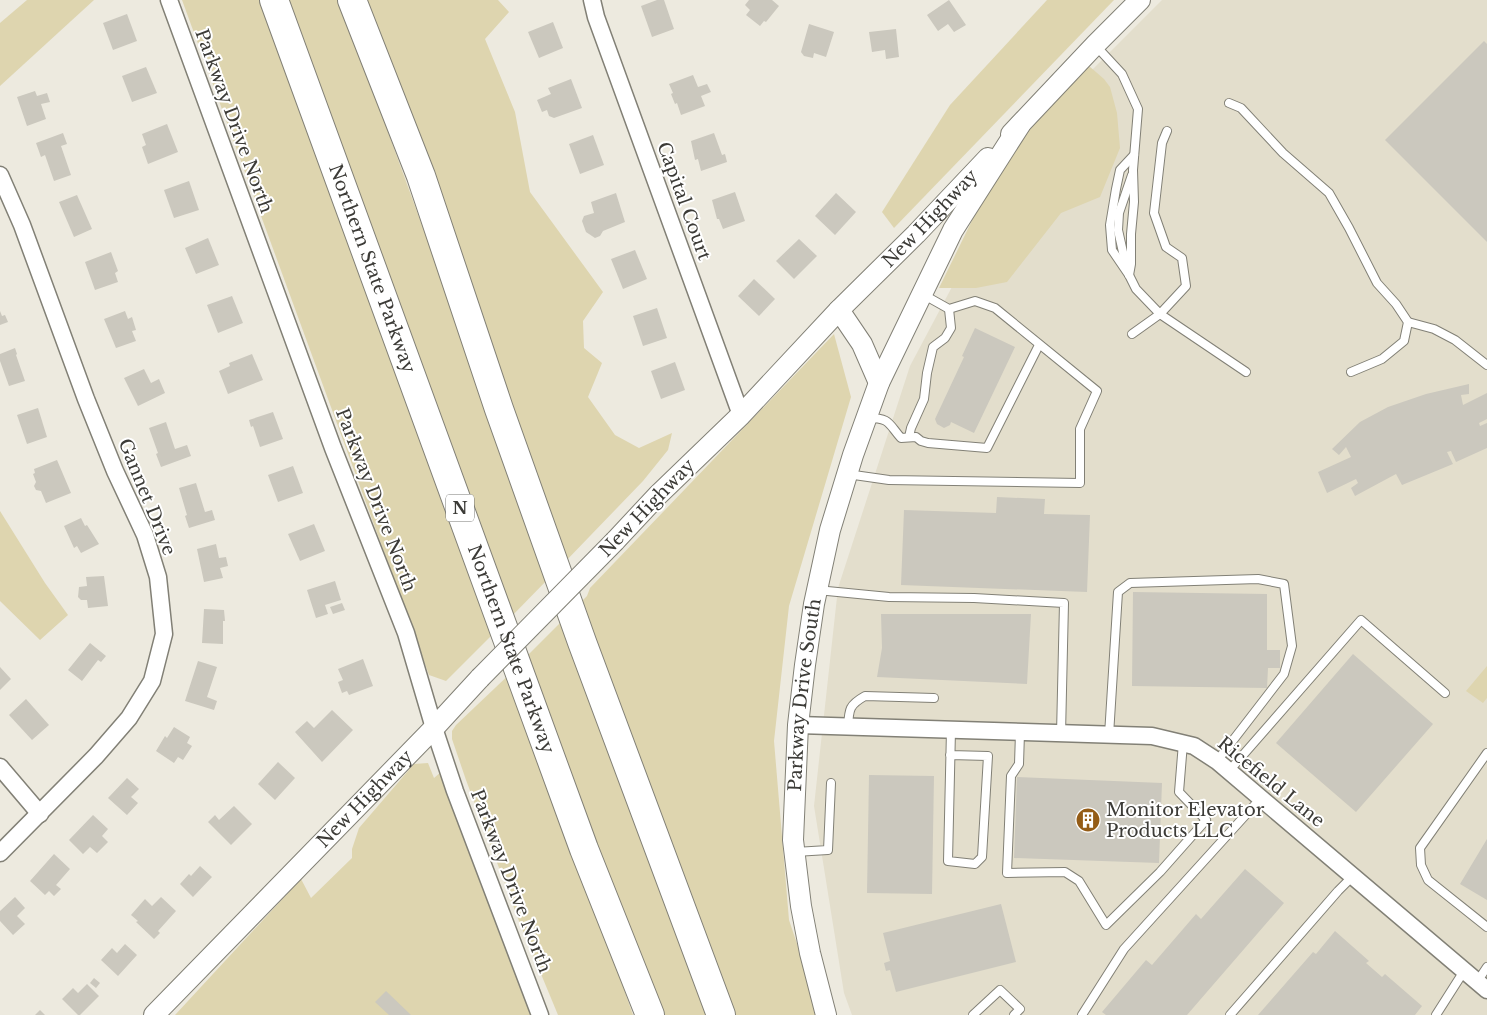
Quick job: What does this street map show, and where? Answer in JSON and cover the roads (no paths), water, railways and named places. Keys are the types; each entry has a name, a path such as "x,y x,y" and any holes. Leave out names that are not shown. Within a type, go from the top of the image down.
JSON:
{"highway":[{"name":"Northern State Parkway","path":"274,0 584,849 650,1015"},
{"path":"352,0 421,176 509,437 675,894 721,1015"}],"street":[{"name":"Parkway Drive North","path":"169,0 333,448 406,633 455,791 540,1015"},
{"name":"Capital Court","path":"592,0 596,17 741,416"},
{"name":"New Highway","path":"154,1015 434,728 480,678 615,542 657,496 741,416 839,310 916,234 1140,0"},
{"name":"Parkway Drive South","path":"826,1015 810,952 801,906 793,840 798,725 805,665 817,590 830,530 866,418 880,383 953,230 1020,125"},
{"name":"Gannet Drive","path":"0,175 22,225 86,399 115,471 145,535 158,577 164,634 152,681 129,718 96,756 0,853"},
{"path":"916,234 936,244 938,264"},
{"path":"839,310 862,344 880,383"},
{"name":"Ricefield Lane","path":"798,725 1152,736 1194,746 1223,766 1482,986"},
{"path":"0,768 40,814"}],"lane":[{"path":"1095,45 1122,74 1138,109 1133,170 1134,202 1130,234 1131,264 1129,275"},
{"path":"1229,103 1241,108 1283,153 1330,193 1377,283 1396,304 1408,322 1434,329 1454,340 1487,365"},
{"path":"1132,334 1160,314 1186,286 1182,258 1166,248 1154,213 1162,143 1167,131"},
{"path":"1134,155 1120,170 1110,225 1112,250 1136,289 1160,314 1246,372"},
{"path":"1129,275 1118,230 1119,213 1133,170"},
{"path":"847,474 889,480 1080,483 1080,429 1097,391 995,308 975,300 949,309 922,294"},
{"path":"909,437 924,399 933,347 945,338 951,328 949,309"},
{"path":"1351,372 1382,359 1404,341 1408,322"},
{"path":"866,418 887,420 901,438 916,437 928,443 987,448 1039,345"},
{"path":"1109,735 1118,592 1130,583 1258,580 1284,584 1292,646 1284,674 1223,766"},
{"path":"817,590 889,597 974,598 1064,603 1061,734"},
{"path":"1223,766 1361,620 1445,693"},
{"path":"848,727 849,710 855,701 865,696 934,698"},
{"path":"950,755 988,756 982,858 975,864 948,860 950,755 951,730"},
{"path":"1020,733 1019,764 1011,776 1007,873 1065,872 1079,881 1106,925 1160,872 1206,820 1179,792 1183,743"},
{"path":"1487,753 1420,848 1421,865 1428,880 1487,927"},
{"path":"795,852 828,850 831,783"},
{"path":"1082,1015 1124,949 1261,798"},
{"path":"1230,1015 1353,876"},
{"path":"1482,986 1487,967"},
{"path":"1436,1015 1464,970"},
{"path":"973,1015 1000,990 1017,1012"}],"place":[{"name":"Monitor Elevator Products LLC","path":"1088,820"}]}
